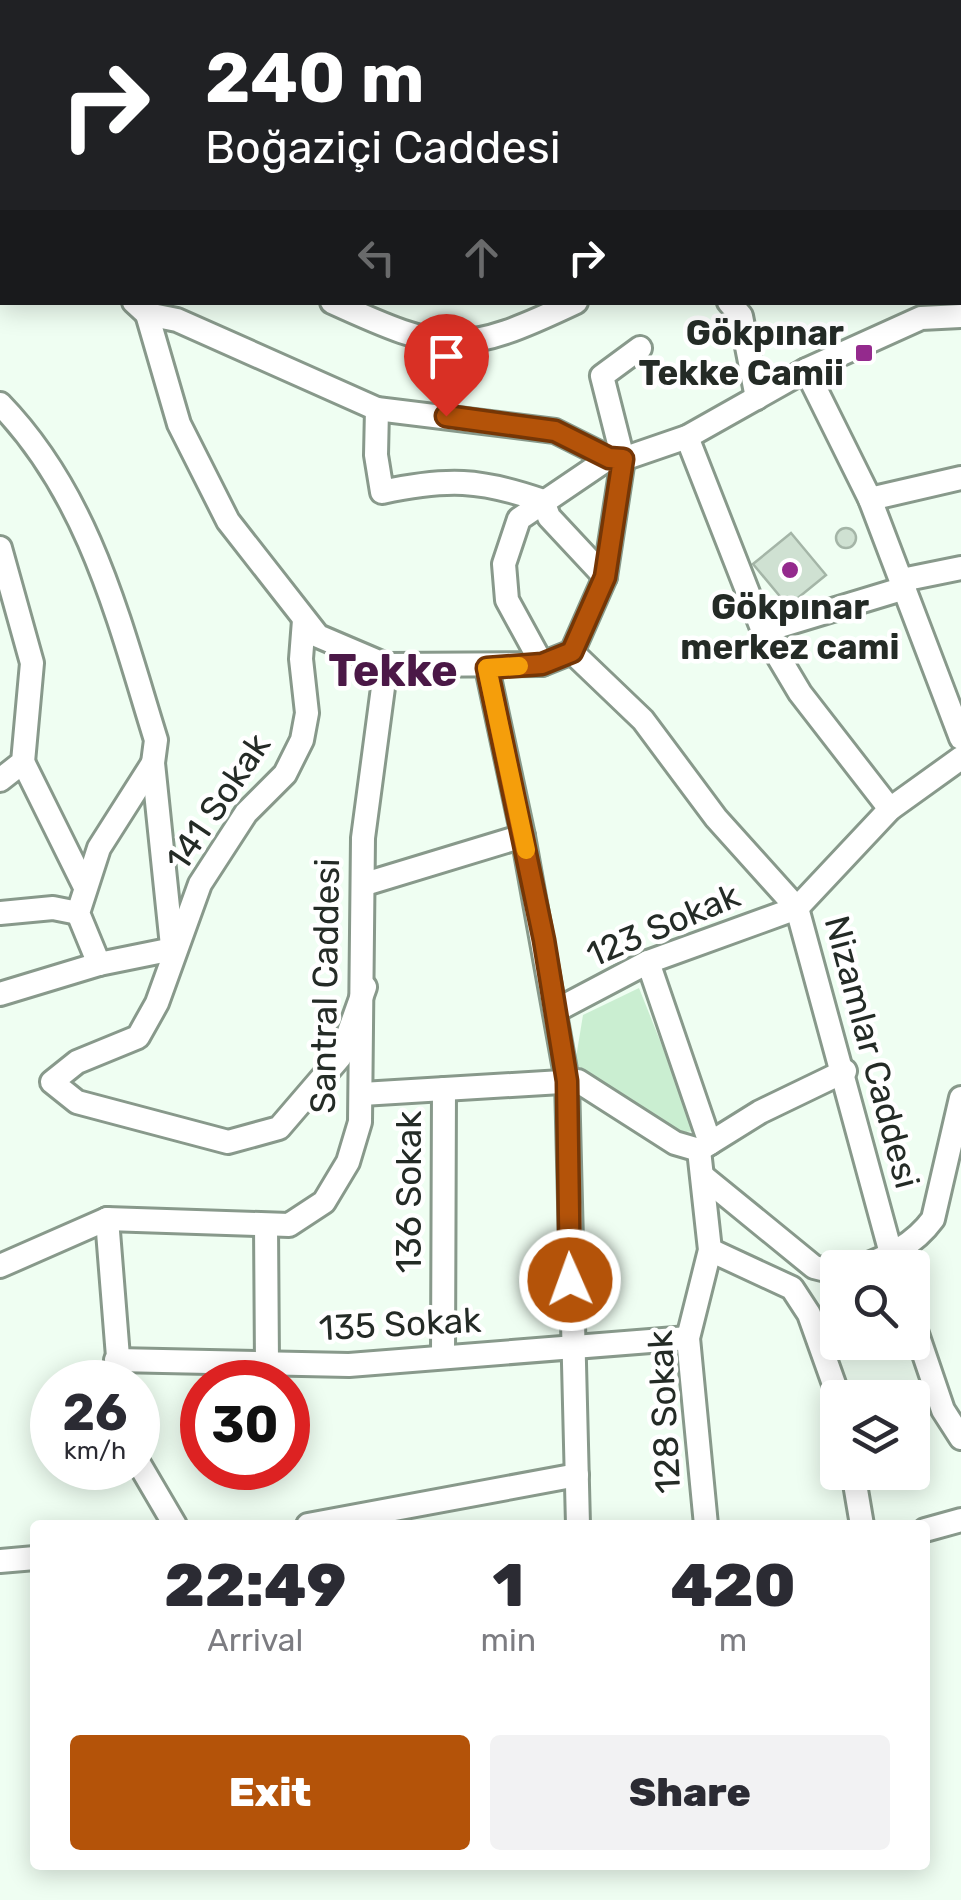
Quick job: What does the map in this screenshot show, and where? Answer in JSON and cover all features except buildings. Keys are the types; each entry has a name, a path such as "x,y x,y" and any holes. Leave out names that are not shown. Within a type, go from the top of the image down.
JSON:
{"street":[{"path":"339,305 434,343 471,342 510,334 570,305"},
{"path":"732,305 741,316 757,398"},
{"path":"140,308 178,320 377,409 555,431 616,458"},
{"path":"140,308 179,424 228,521 318,636 386,664 487,668 542,664 572,652 605,577 616,458 602,376 640,348"},
{"path":"542,664 506,600 504,564 519,520 543,500 616,458 688,437 918,310 961,316"},
{"path":"806,370 870,498 961,738"},
{"path":"0,404 91,536 156,740 153,763 173,949 99,964 0,994"},
{"path":"377,409 376,455 382,492 434,480 478,480 543,500"},
{"path":"688,437 763,631 800,693 890,809"},
{"path":"870,498 961,478"},
{"path":"543,500 549,517 605,577"},
{"path":"0,548 32,663 23,762 85,887"},
{"path":"763,631 961,568"},
{"name":"141 Sokak","path":"304,620 301,659 307,713 302,740 285,774 246,813 200,884 156,1004 138,1037 77,1062 52,1082 77,1102 228,1142 279,1128 340,1057 364,987"},
{"name":"Nizamlar Caddesi","path":"572,652 644,720 716,818 797,908 845,1071 890,1250"},
{"name":"Santral Caddesi","path":"0,1266 107,1220 289,1225 324,1202 348,1162 360,1122 363,838 386,664"},
{"path":"487,668 524,836 567,1081 578,1520"},
{"path":"797,908 890,809 961,758"},
{"path":"0,780 23,762"},
{"path":"99,964 78,913 100,848 153,763"},
{"path":"365,884 524,836"},
{"path":"0,912 53,908 78,913"},
{"name":"123 Sokak","path":"557,1010 648,962 797,908"},
{"name":"128 Sokak","path":"648,962 705,1146 704,1222 710,1250 688,1338 706,1520"},
{"path":"362,1094 578,1081 676,1143 705,1146 760,1112 845,1071"},
{"name":"136 Sokak","path":"443,1356 444,1089"},
{"path":"905,1250 932,1218 961,1098"},
{"path":"705,1178 807,1262 820,1267"},
{"path":"107,1220 117,1360"},
{"path":"266,1225 266,1360"},
{"path":"710,1250 792,1288 810,1314 833,1380"},
{"name":"135 Sokak","path":"310,1365 349,1365 688,1338"},
{"path":"926,1360 942,1410 961,1438"},
{"path":"334,1520 577,1474"},
{"path":"154,1490 172,1520"},
{"path":"856,1490 861,1520"},
{"path":"930,1529 961,1520"},
{"path":"0,1561 30,1558"}],"green space":[{"path":"639,988 696,1131 675,1133 575,1064 583,1015"}],"slow traffic":[{"path":"519,666 487,668 526,850"}],"place":[{"name":"Gökpınar Tekke Camii","path":"864,353"},
{"name":"Gökpınar merkez cami","path":"790,570"}],"district":[{"name":"Tekke","path":"393,670"}],"route":[{"path":"446,416 555,431 609,458 623,459 605,577 572,652 542,664 487,668 524,836 567,1081 570,1280"}]}
